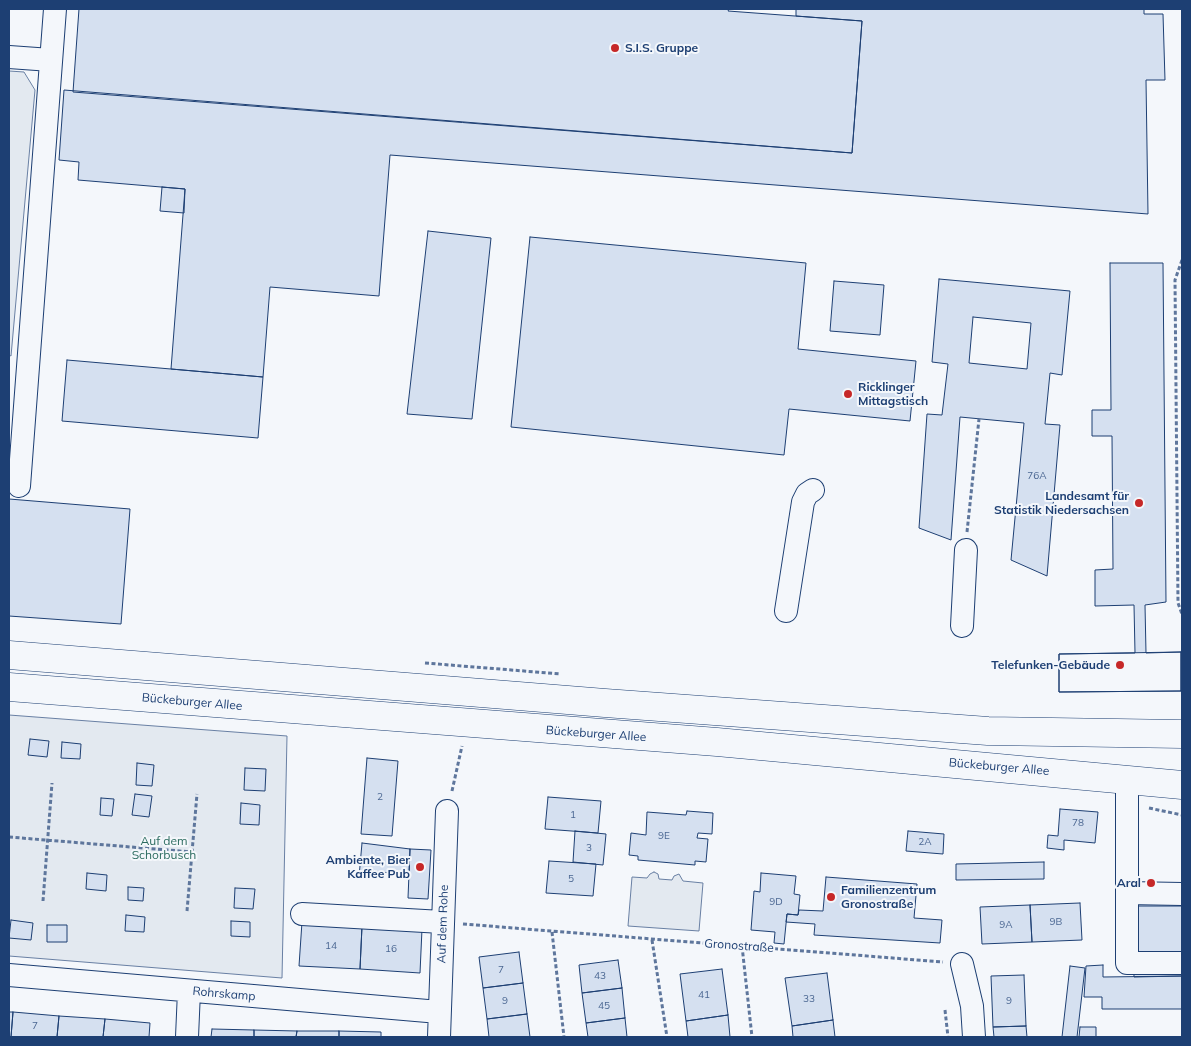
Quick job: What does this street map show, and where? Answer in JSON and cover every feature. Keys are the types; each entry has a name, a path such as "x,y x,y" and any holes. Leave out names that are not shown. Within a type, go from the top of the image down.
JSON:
{"main road":[{"path":"9,655 604,703 988,731 1182,734"},
{"name":"Bückeburger Allee","path":"9,687 717,742 1182,785"}],"street":[{"path":"19,486 17,394 55,9"},
{"path":"9,57 51,60"},
{"path":"786,611 803,502 807,494 813,490"},
{"path":"962,626 966,542"},
{"path":"1127,779 1127,963 1182,963"},
{"name":"Auf dem Rohe","path":"439,1037 447,811"},
{"path":"1127,892 1182,894"},
{"path":"302,914 442,922"},
{"path":"962,964 972,1006 974,1037"},
{"name":"Rohrskamp","path":"9,976 440,1012"},
{"path":"187,1037 189,991"}],"path":[{"path":"1182,260 1175,280 1178,603 1182,614"},
{"path":"966,542 979,418"},
{"path":"447,811 463,740"},
{"path":"43,901 52,783"},
{"path":"187,911 196,794"},
{"path":"9,838 192,852"},
{"name":"Gronostraße","path":"442,922 962,964"},
{"path":"552,932 564,1037"},
{"path":"652,940 667,1037"},
{"path":"742,946 752,1037"},
{"path":"944,1010 948,1037"}],"green space":[{"path":"9,71 24,72 35,90 11,356 9,355"},
{"name":"Auf dem Schorbusch","path":"9,715 287,736 282,978 9,956"},
{"path":"654,872 658,874 659,879 672,880 674,876 679,874 683,881 703,883 699,931 628,926 632,877 647,878"}],"building":[{"path":"79,9 729,9 728,11 862,21 852,153 73,92"},
{"path":"796,9 1144,9 1144,14 1163,14 1165,80 1146,80 1148,214 390,155 379,296 270,287 263,377 171,369 185,189 78,180 79,162 59,160 64,90 852,153 862,21 796,16"},
{"path":"162,187 185,189 184,213 160,211"},
{"path":"428,231 491,238 472,419 407,414"},
{"path":"530,237 806,263 798,349 916,361 910,421 789,409 784,455 511,427"},
{"name":"Landesamt für Statistik Niedersachsen","path":"1110,263 1163,263 1166,602 1145,605 1146,653 1181,652 1181,691 1059,692 1059,654 1135,653 1134,605 1095,606 1095,570 1113,569 1112,436 1092,436 1092,410 1111,410"},
{"path":"939,279 1070,291 1062,375 1050,373 1045,424 1060,425 1047,576 1011,560 1024,423 960,417 951,540 919,528 927,414 942,415 948,364 932,362","holes":["973,317 1031,323 1027,369 969,363"]},
{"path":"834,281 884,285 880,335 830,331"},
{"path":"67,360 263,377 258,438 62,421"},
{"path":"9,499 130,509 121,624 9,616"},
{"name":"Telefunken-Gebäude","path":"1181,652 1181,691 1059,692 1059,654"},
{"path":"30,739 49,741 47,757 28,755"},
{"path":"62,742 81,744 80,759 61,758"},
{"path":"367,758 398,761 392,836 361,834"},
{"path":"137,763 154,765 152,786 136,785"},
{"path":"245,768 266,769 265,791 244,790"},
{"path":"135,794 152,796 149,817 132,815"},
{"path":"548,797 601,801 598,833 545,829"},
{"path":"101,798 114,799 112,816 100,815"},
{"path":"241,803 260,805 259,825 240,824"},
{"path":"1060,809 1098,812 1095,843 1064,840 1064,850 1047,848 1048,835 1058,836"},
{"path":"687,811 713,813 712,834 698,833 697,838 708,839 706,862 695,861 695,865 638,860 638,856 629,855 631,833 646,835 647,812 686,815"},
{"path":"575,831 606,834 603,865 573,862"},
{"path":"908,831 944,834 943,854 906,851"},
{"path":"362,843 410,849 409,875 372,871 371,878 359,877"},
{"name":"Ambiente, Bier Kaffee Pub","path":"410,849 431,850 428,899 408,898"},
{"path":"549,861 596,864 593,896 546,893"},
{"path":"1044,862 1044,879 956,880 956,864"},
{"path":"87,873 107,875 106,891 86,889"},
{"path":"761,873 796,876 794,894 800,895 798,915 787,914 784,944 774,943 775,932 751,930 754,891 760,892"},
{"path":"826,877 917,884 914,918 942,920 940,943 814,935 815,924 786,922 787,914 798,915 799,910 823,911"},
{"path":"128,887 144,888 143,901 128,900"},
{"path":"235,888 255,889 253,909 234,908"},
{"path":"1080,903 1082,940 1032,942 1030,905"},
{"path":"1030,905 1032,942 982,944 980,907"},
{"path":"1133,906 1182,906 1182,976 1134,977"},
{"path":"126,915 145,917 144,932 125,931"},
{"path":"11,920 33,923 31,940 9,938"},
{"path":"231,921 250,922 250,937 231,936"},
{"path":"302,922 362,926 360,969 299,966"},
{"path":"47,925 67,925 67,942 47,942"},
{"path":"362,926 422,929 420,973 360,969"},
{"path":"519,952 523,983 483,988 479,957"},
{"path":"618,960 622,988 582,993 579,965"},
{"path":"1103,965 1103,977 1182,976 1182,1009 1102,1009 1102,997 1084,997 1086,966"},
{"path":"1070,966 1085,968 1077,1037 1062,1037"},
{"path":"722,969 728,1015 686,1021 680,974"},
{"path":"827,973 833,1020 792,1026 785,978"},
{"path":"1024,975 1026,1026 993,1027 991,976"},
{"path":"523,983 527,1014 487,1019 483,988"},
{"path":"622,988 625,1018 586,1023 582,993"},
{"path":"9,1012 13,1012 11,1037 9,1037"},
{"path":"13,1012 59,1016 57,1037 11,1037"},
{"path":"527,1014 530,1037 489,1037 487,1019"},
{"path":"728,1015 730,1037 688,1037 686,1021"},
{"path":"59,1016 105,1019 103,1037 57,1037"},
{"path":"625,1018 627,1037 588,1037 586,1023"},
{"path":"105,1019 150,1023 149,1037 103,1037"},
{"path":"833,1020 835,1037 793,1037 792,1026"},
{"path":"1026,1026 1027,1037 994,1037 993,1027"},
{"path":"1080,1027 1096,1027 1096,1037 1079,1037"},
{"path":"212,1029 254,1030 254,1037 211,1037"},
{"path":"254,1030 297,1031 296,1037 254,1037"},
{"path":"297,1031 339,1031 339,1037 296,1037"},
{"path":"339,1031 381,1032 381,1037 339,1037"}],"place":[{"name":"S.I.S. Gruppe","path":"615,48"},
{"name":"Ricklinger Mittagstisch","path":"848,394"},
{"name":"Landesamt für Statistik Niedersachsen","path":"1139,503"},
{"name":"Telefunken-Gebäude","path":"1120,665"},
{"name":"Ambiente, Bier Kaffee Pub","path":"420,867"},
{"name":"Aral","path":"1151,883"},
{"name":"Familienzentrum Gronostraße","path":"831,897"}]}
